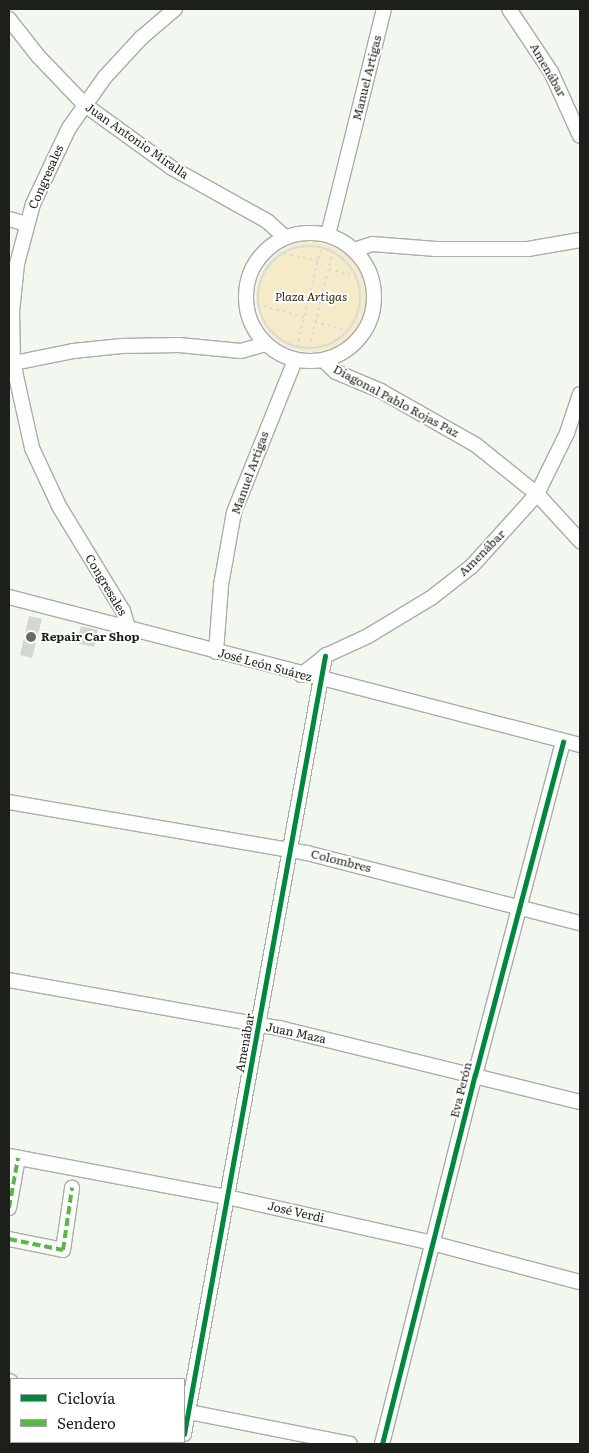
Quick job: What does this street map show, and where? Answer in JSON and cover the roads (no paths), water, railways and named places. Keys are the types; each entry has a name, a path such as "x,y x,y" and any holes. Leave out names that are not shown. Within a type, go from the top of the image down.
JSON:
{"street":[{"name":"Congresales","path":"128,628 123,611 46,481 32,448 11,363 13,302 17,264 27,224 69,128 85,105 129,51 175,9"},
{"name":"Manuel Artigas","path":"325,241 384,9"},
{"name":"Amenábar","path":"509,9 551,72 580,136"},
{"name":"Juan Antonio Miralla","path":"9,19 38,56 85,105 172,168 267,221 285,237"},
{"path":"9,219 27,224"},
{"path":"266,344 256,332 247,281 255,262 268,248 285,237 306,232 325,241 354,250 372,244 436,249 528,249 580,240"},
{"path":"11,363 73,350 122,346 179,345 241,351 266,344 323,360 354,344 365,330 372,314 372,280 354,250"},
{"name":"Manuel Artigas","path":"216,652 221,585 234,512 296,353"},
{"name":"Diagonal Pablo Rojas Paz","path":"323,360 336,372 381,391 476,445 537,494 580,541"},
{"name":"Amenábar","path":"301,675 325,656 368,636 431,598 472,566 537,494 567,433 580,394"},
{"name":"José León Suárez","path":"9,597 319,680 580,745"},
{"name":"Amenábar","path":"186,1411 259,1025 319,680 325,656"},
{"name":"Eva Perón","path":"382,1444 474,1075 563,741"},
{"name":"Colombres","path":"9,802 289,849 580,923"},
{"name":"Juan Maza","path":"9,980 259,1025 474,1075 580,1102"},
{"path":"9,1208 14,1157"},
{"name":"José Verdi","path":"14,1157 227,1197 432,1243 580,1282"},
{"path":"9,1239 63,1250 72,1188"},
{"path":"186,1411 350,1444"}],"place":[{"name":"Repair Car Shop","path":"31,637"}],"park label":[{"name":"Plaza Artigas","path":"311,297"}]}
